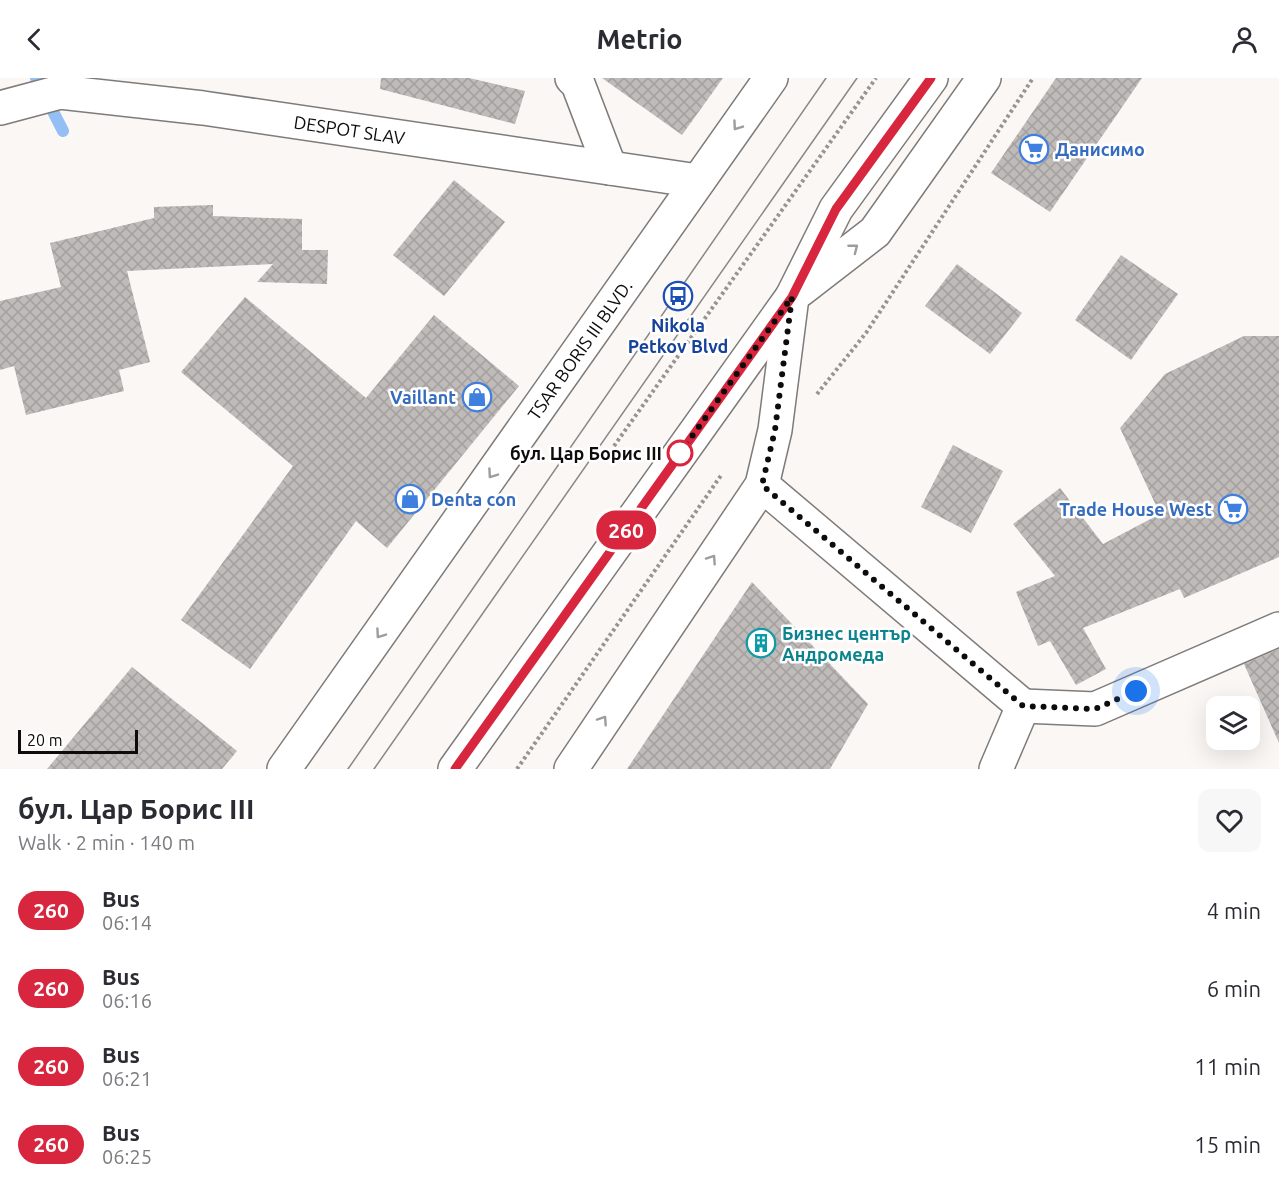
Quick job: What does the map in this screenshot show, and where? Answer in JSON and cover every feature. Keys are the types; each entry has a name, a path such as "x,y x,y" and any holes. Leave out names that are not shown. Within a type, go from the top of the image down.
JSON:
{"street":[{"path":"572,78 578,84 610,168"},
{"name":"TSAR BORIS III BLVD.","path":"284,769 771,78"},
{"path":"455,769 792,297 836,209 931,78"},
{"path":"571,769 762,485 775,430 792,297 875,232 984,78"},
{"name":"DESPOT SLAV","path":"8,106 60,92 203,108 698,181"},
{"path":"762,485 1023,706 1095,709 1279,629"},
{"path":"996,769 1023,706"}],"path":[{"path":"614,446 876,78"},
{"path":"812,398 825,387 866,333 1033,78"},
{"path":"517,769 717,477"}],"building":[{"path":"381,78 469,78 525,91 515,124 380,89"},
{"path":"602,78 723,78 682,135"},
{"path":"1056,78 1142,78 1050,212 991,173"},
{"path":"454,180 505,222 444,296 393,255"},
{"path":"213,205 213,216 302,219 302,250 328,250 327,284 257,282 273,264 127,271 150,362 119,370 124,391 26,415 14,366 0,370 0,301 61,287 50,243 154,218 154,207"},
{"path":"1121,255 1178,294 1131,360 1075,320"},
{"path":"957,264 1022,313 990,354 925,306"},
{"path":"245,297 366,398 434,315 519,386 387,548 356,521 250,669 181,620 293,466 181,372"},
{"path":"1244,336 1279,336 1279,557 1184,598 1180,589 1083,628 1106,669 1076,685 1050,641 1038,646 1016,592 1055,576 1013,524 1060,488 1103,544 1160,514 1120,428 1165,374"},
{"path":"953,445 1003,471 971,533 921,507"},
{"name":"Бизнес център Андромеда","path":"752,582 868,704 830,769 627,769"},
{"path":"1279,649 1279,743 1260,696 1244,664"},
{"path":"132,667 237,751 222,769 47,769"}],"waterway":[{"path":"36,78 63,131"}],"tram line":[{"path":"348,769 826,78"},
{"path":"374,769 857,78"}],"bus line":[{"name":"260","path":"455,769 792,297 836,209 931,78"}],"place":[{"name":"Данисимо","path":"1034,149"},
{"name":"Nikola Petkov Blvd","path":"678,296"},
{"name":"Vaillant","path":"477,397"},
{"name":"бул. Цар Борис ІІІ","path":"680,453"},
{"name":"Denta con","path":"410,499"},
{"name":"Trade House West","path":"1233,509"},
{"name":"Бизнес център Андромеда","path":"761,643"}],"route":[{"path":"680,453 792,297 775,430 762,485 1023,706 1095,709 1136,691"}]}
